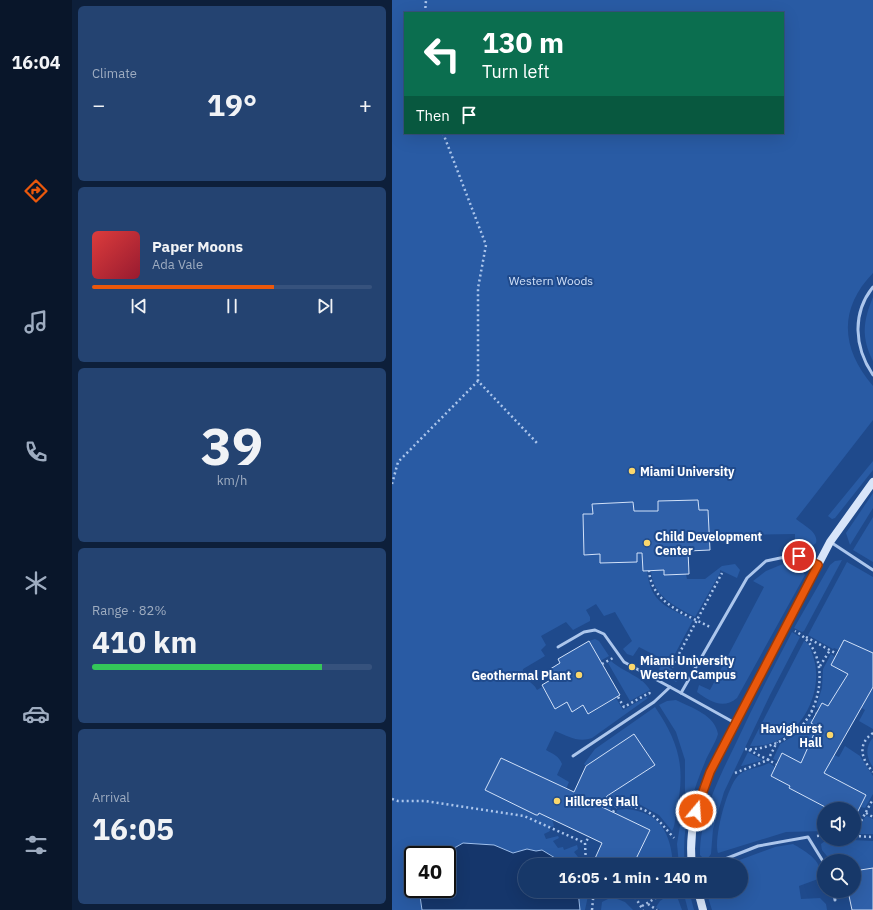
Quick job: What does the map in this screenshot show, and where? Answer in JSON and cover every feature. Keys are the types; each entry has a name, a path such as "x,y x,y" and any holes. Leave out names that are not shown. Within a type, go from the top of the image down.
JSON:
{"street":[{"path":"691,858 690,848 692,824 699,798 710,772 830,542 873,482"},
{"path":"700,898 703,910"}],"lane":[{"path":"873,287 862,304 857,319 860,349 873,375"},
{"path":"830,542 873,570"},
{"path":"681,693 747,578 766,561 785,557 799,556 818,565"},
{"path":"558,647 584,632 594,630 604,634 624,662 735,723"},
{"path":"573,756 658,699 670,687"},
{"path":"728,858 758,846 808,837 818,854"}],"path":[{"path":"426,0 426,12"},
{"path":"443,134 486,245 478,288 478,381 537,443"},
{"path":"392,484 398,462 478,381"},
{"path":"649,570 651,584 664,602 716,630"},
{"path":"672,667 722,573"},
{"path":"786,626 837,654"},
{"path":"776,764 747,749 778,742 795,731 805,722 811,711 819,690 820,667 813,646 803,636"},
{"path":"820,667 830,650"},
{"path":"618,697 624,707 649,693 658,699"},
{"path":"811,711 816,713"},
{"path":"873,733 864,742 862,750 866,763 873,772"},
{"path":"735,773 768,760 778,742"},
{"path":"392,799 398,801 425,801 524,816 585,844"},
{"path":"861,822 873,799"},
{"path":"613,812 616,806 632,806 642,809 659,819 674,838"},
{"path":"866,813 873,817"},
{"path":"861,836 873,837"},
{"path":"586,858 585,844 589,837"},
{"path":"592,910 594,898"},
{"path":"636,898 642,906 643,910"},
{"path":"642,906 657,898"},
{"path":"648,904 657,910"}],"green space":[{"name":"Miami University","path":"392,0 873,0 873,273 862,287 854,301 849,315 848,329 850,343 855,358 862,372 873,386 873,420 796,519 813,532 816,543 811,547 795,548 795,534 709,535 708,510 699,510 698,500 658,501 658,511 634,511 633,502 592,504 593,514 583,514 584,555 600,554 601,563 637,562 637,553 642,553 643,570 647,570 652,590 656,597 668,607 693,620 668,667 681,677 676,682 661,672 659,669 664,660 639,647 633,656 627,654 623,649 632,641 615,612 604,616 596,604 586,610 590,617 590,621 573,630 566,622 541,636 546,645 541,650 545,656 523,669 523,673 525,678 533,684 537,690 542,687 555,709 567,702 572,712 583,705 589,714 616,698 623,710 646,697 648,698 592,738 582,740 569,737 555,731 546,750 561,761 562,764 557,775 569,782 566,789 501,758 486,790 536,815 539,813 552,819 554,826 549,828 550,831 544,834 546,839 558,836 559,838 553,841 558,848 563,847 564,850 577,845 578,849 574,852 578,857 555,858 542,850 536,851 527,849 513,853 502,848 463,843 456,847 404,846 404,898 420,898 422,910 392,910"},
{"path":"873,297 873,361 869,353 865,337 865,322"},
{"path":"873,461 873,470 835,518 832,519 828,516"},
{"path":"873,493 873,508 850,545 846,533"},
{"path":"873,517 873,562 853,550"},
{"path":"842,560 804,631 802,632 794,628 830,565 835,561"},
{"path":"847,562 873,577 873,653 844,640 839,650 833,649 808,635"},
{"path":"735,564 740,570 737,578 720,570 720,573 695,617 666,599 655,587 652,579 651,570 664,570 686,574 687,579 705,579 722,566"},
{"path":"783,564 800,566 805,575 737,698 732,702 721,704 711,701 697,692 699,685 710,690 764,587 753,581 766,571"},
{"path":"792,632 800,637 770,695 724,792 713,829 711,854 708,858 703,858 700,855 703,825 712,796 750,713"},
{"path":"595,639 599,641 609,656 600,661 589,641"},
{"path":"804,641 810,648 816,669 816,685 812,701 804,716 794,728 781,738 767,745 750,746"},
{"path":"831,654 848,674 828,706 822,703 819,708 816,707 822,688 823,669"},
{"path":"611,661 642,681 650,690 630,701 608,663"},
{"path":"872,686 873,729 859,721 865,710 862,708 862,705"},
{"path":"676,700 696,709 708,717 716,727 718,734 700,774 691,800 684,838 684,858 678,858 677,844 685,795 685,760 676,732 659,705 667,701"},
{"path":"655,707 670,733 679,757 679,797 672,831 659,815 639,804 638,800 622,798 620,803 614,801 610,811 602,807 607,796 655,765 634,734 586,766 584,764 595,749"},
{"path":"810,718 813,720 811,723 817,727 801,763 778,761 773,759 780,744 797,734"},
{"path":"873,738 873,767 867,752 870,741"},
{"path":"845,746 860,756 873,776 873,794 865,808 861,807 866,795 824,773 834,755 839,757"},
{"path":"748,752 763,760 741,766"},
{"path":"769,763 775,767 771,776 790,786 789,788 817,803 817,831 786,832 718,853 717,846 720,824 726,799 735,779 743,772"},
{"path":"626,809 638,811 655,820 662,826 670,843 672,858 636,858 650,830 616,814 617,810"},
{"path":"867,816 873,819 873,834 861,834 861,824"},
{"path":"861,840 873,841 873,868 861,870 861,854 825,854 821,846 861,846"},
{"path":"793,844 813,858 817,863 817,879 799,886 801,899 820,898 826,904 827,910 712,910 708,898 748,898 748,858 745,858 775,847"},
{"path":"579,898 588,898 585,910 580,910"},
{"path":"610,898 615,898 625,902 633,910 601,910 602,902"},
{"path":"664,898 678,898 682,910 660,910 656,907 660,901"},
{"path":"685,898 691,898 694,910 688,910"}],"shaded area":[{"path":"463,843 494,845 513,853 527,849 536,851 542,850 555,858 518,858 518,898 579,898 580,910 422,910 420,898 456,898 456,847"}],"building":[{"name":"Child Development Center","path":"698,500 699,510 708,510 710,550 688,551 689,574 664,575 664,570 643,571 642,553 637,553 637,562 600,563 600,554 584,555 583,514 593,514 592,504 633,502 634,511 658,511 658,501"},
{"name":"Havighurst Hall","path":"844,640 873,653 873,687 824,773 866,795 861,805 861,802 817,803 789,788 790,786 771,776 782,753 801,763 817,727 811,723 822,703 828,706 848,674 831,665"},
{"name":"Geothermal Plant","path":"589,641 620,695 588,714 583,705 572,712 567,702 555,709 542,685 552,679 547,671 560,663 558,659"},
{"name":"Hillcrest Hall","path":"634,734 655,765 607,796 602,807 650,830 636,858 595,858 602,843 539,813 536,815 485,790 501,758 574,792 586,766"},
{"path":"873,868 873,910 852,910 849,898 861,898 861,870"}],"place":[{"name":"Miami University","path":"632,471"},
{"name":"Child Development Center","path":"647,543"},
{"name":"Miami University Western Campus","path":"632,667"},
{"name":"Geothermal Plant","path":"579,675"},
{"name":"Havighurst Hall","path":"830,735"},
{"name":"Hillcrest Hall","path":"557,801"}],"route":[{"path":"696,811 699,798 710,772 818,565 799,556"}],"park label":[{"name":"Western Woods","path":"551,280"}]}
